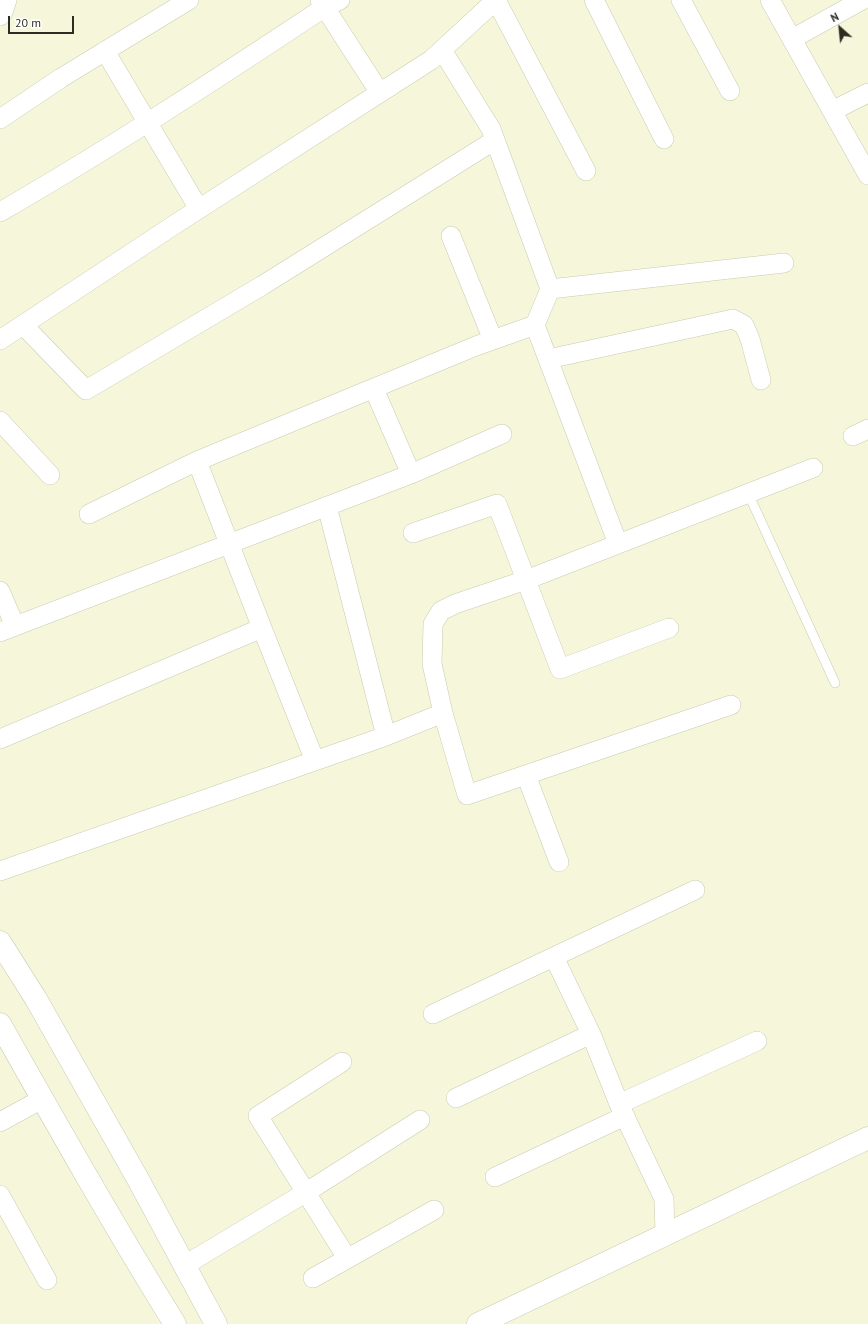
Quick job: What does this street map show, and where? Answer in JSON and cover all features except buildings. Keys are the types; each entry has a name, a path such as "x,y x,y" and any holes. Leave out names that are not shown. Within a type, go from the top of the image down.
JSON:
{"street":[{"path":"0,16 4,12 7,0"},
{"path":"0,119 61,78 189,0"},
{"path":"0,340 199,208 431,60 496,0 586,171"},
{"path":"594,0 664,139"},
{"path":"681,0 730,91"},
{"path":"770,0 868,175"},
{"path":"792,40 862,0"},
{"path":"0,212 148,123 328,2 380,92"},
{"path":"442,50 491,129 550,289 535,325 618,544"},
{"path":"105,51 199,208"},
{"path":"832,111 868,93"},
{"path":"23,325 86,390 270,281 495,140"},
{"path":"452,236 493,340"},
{"path":"550,289 784,263"},
{"path":"548,359 733,319 744,325 750,339 761,380"},
{"path":"89,514 197,462 493,340 535,325"},
{"path":"374,389 411,474"},
{"path":"0,422 50,475"},
{"path":"0,591 8,629 411,474 502,434"},
{"path":"197,462 315,760"},
{"path":"731,705 467,795 443,713 432,664 433,624 441,611 455,604 526,580 813,468"},
{"path":"413,533 497,504 560,669 669,628"},
{"path":"327,506 386,736"},
{"path":"0,739 262,628"},
{"path":"0,871 386,736 443,713"},
{"path":"526,775 558,862"},
{"path":"433,1014 695,890"},
{"path":"0,942 36,999 216,1324"},
{"path":"554,956 591,1034 622,1110 664,1199 665,1234"},
{"path":"0,1024 144,1274 175,1324"},
{"path":"456,1098 591,1034"},
{"path":"495,1177 757,1041"},
{"path":"342,1062 258,1116 347,1258"},
{"path":"0,1122 42,1099"},
{"path":"185,1266 305,1193 420,1120"},
{"path":"478,1324 868,1138"},
{"path":"0,1195 47,1280"},
{"path":"313,1278 434,1210"}],"lane":[{"path":"748,493 835,683"}]}
